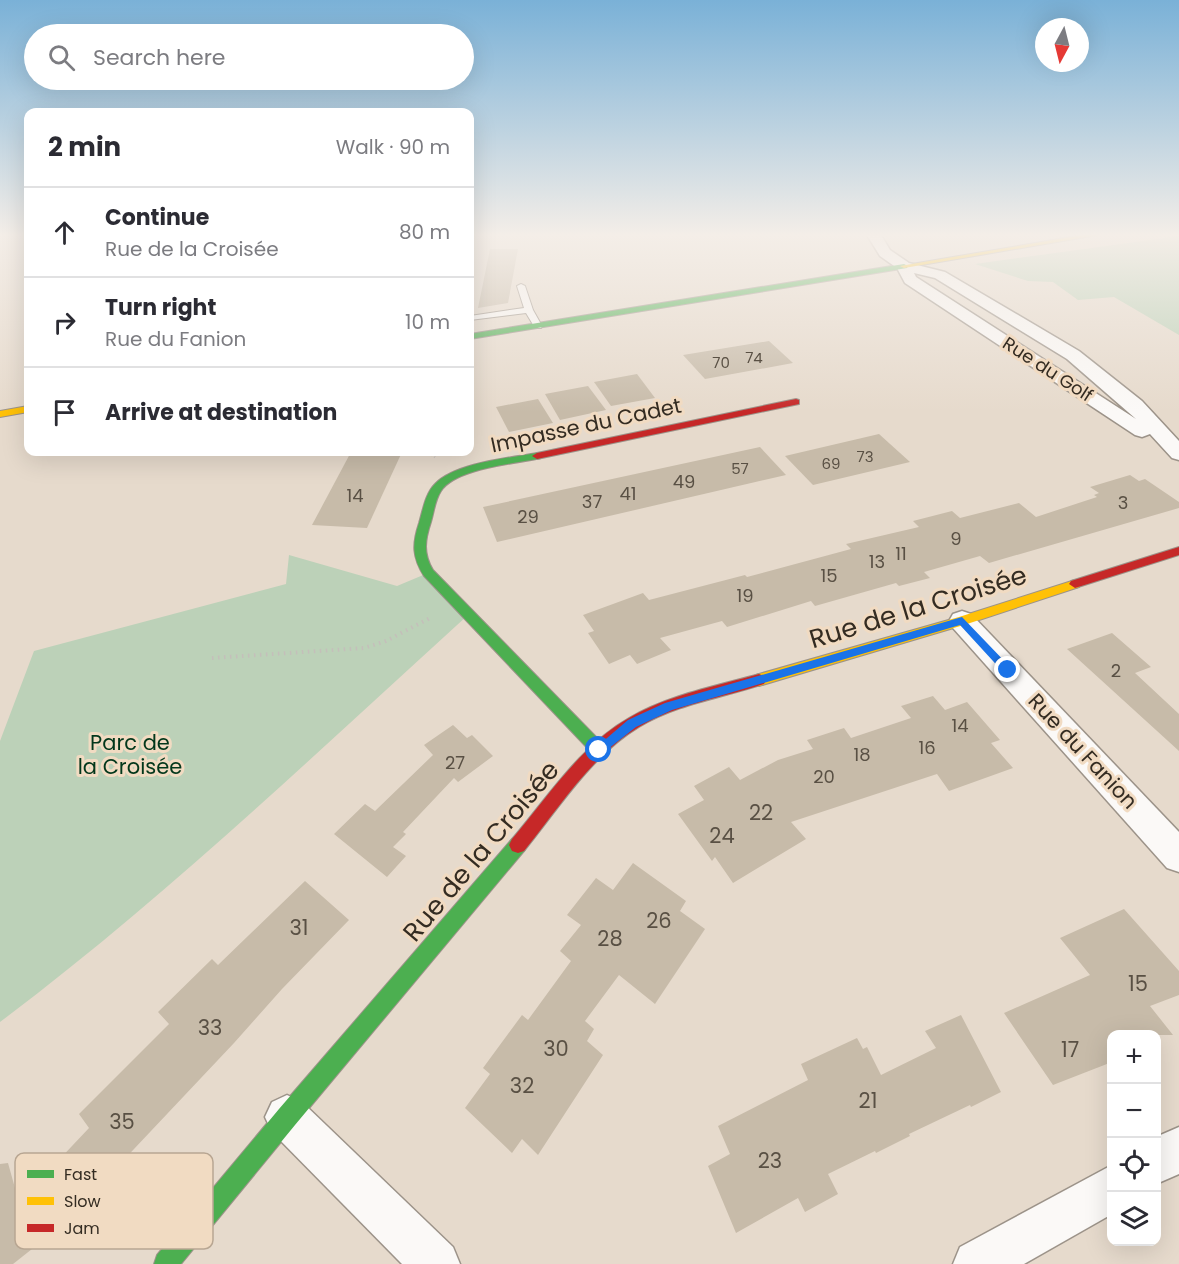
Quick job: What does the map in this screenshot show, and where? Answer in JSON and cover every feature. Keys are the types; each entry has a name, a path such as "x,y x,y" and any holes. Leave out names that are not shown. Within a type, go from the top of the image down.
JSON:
{"street":[{"path":"474,336 733,294"},
{"name":"Rue du Golf","path":"931,294 1179,455"},
{"name":"Rue du Golf","path":"972,294 1073,355 1135,405 1179,455"},
{"name":"Impasse du Cadet","path":"599,750 428,573 419,558 417,547 434,493 441,483 470,470 796,402"},
{"path":"0,414 24,410"},
{"name":"Rue de la Croisée","path":"213,1207 599,750 632,723 669,706 962,621 1179,551"},
{"name":"Rue du Fanion","path":"962,621 1179,856"},
{"path":"287,1117 436,1264"},
{"path":"1161,1159 1179,1149"},
{"path":"977,1264 1107,1191"},
{"name":"Rue de la Croisée","path":"166,1264 178,1249"}],"lane":[{"path":"524,294 538,326"},
{"path":"474,317 529,310"}],"path":[{"path":"212,658 364,648 386,641 457,603"}],"green space":[{"path":"1070,294 1179,294 1179,335 1114,297 1078,300"},
{"name":"Parc de la Croisée","path":"289,555 397,586 428,573 468,615 180,875 61,975 0,1022 0,741 34,651 286,584"}],"building":[{"path":"481,294 510,294 508,303 478,308"},
{"path":"769,341 793,363 705,379 683,355"},
{"path":"637,374 655,398 611,406 594,382"},
{"path":"588,386 606,410 560,420 545,394"},
{"path":"538,399 553,423 509,432 496,407"},
{"path":"879,434 910,462 813,485 785,456"},
{"path":"760,447 786,475 497,542 483,507"},
{"path":"349,456 400,456 367,528 312,525"},
{"path":"1130,475 1139,481 1145,479 1179,502 1179,508 989,563 980,556 924,572 930,578 899,586 896,583 815,606 811,601 727,627 722,621 660,638 671,650 637,664 630,655 609,664 588,633 594,631 583,615 643,593 649,600 851,549 846,544 919,527 913,521 952,511 960,518 1019,503 1036,517 1097,497 1094,495 1099,493 1090,487"},
{"path":"1112,633 1151,667 1135,673 1179,714 1179,751 1067,649"},
{"path":"933,696 945,710 967,702 1000,740 991,743 1013,768 949,791 937,774 791,822 806,839 733,883 715,857 712,861 678,814 704,800 694,786 729,767 740,780 778,760 813,749 807,740 844,728 851,738 911,718 901,706"},
{"path":"453,725 467,738 472,735 493,756 458,782 454,778 403,832 406,834 393,847 406,856 387,877 334,834 365,804 375,811 433,755 424,745"},
{"path":"633,863 686,901 680,911 705,929 655,1004 619,975 585,1021 594,1029 587,1041 603,1055 538,1155 522,1139 512,1153 465,1108 490,1074 483,1068 522,1015 528,1020 571,961 560,951 581,925 567,915 596,878 613,890"},
{"path":"305,881 349,920 130,1153 65,1153 89,1128 79,1114 169,1024 158,1012 212,959 218,965"},
{"path":"1124,909 1179,971 1179,995 1150,1006 1173,1035 1161,1035 1161,1030 1107,1030 1107,1064 1053,1085 1004,1013 1090,975 1060,938"},
{"path":"961,1015 1001,1092 828,1174 838,1194 805,1212 798,1198 736,1233 708,1166 730,1154 718,1126 808,1080 801,1064 857,1038 863,1049 867,1047 881,1075 936,1048 925,1031"},
{"path":"8,1163 15,1188 15,1249 32,1249 13,1264 0,1264 0,1164"}],"traffic: fast":[{"path":"474,336 733,294"},
{"path":"537,456 470,470 446,480 439,486 429,507 419,542 419,553 428,573 599,750"},
{"path":"213,1207 518,845"},
{"path":"166,1264 178,1249"}],"traffic: slow":[{"path":"0,414 24,410"},
{"path":"759,680 962,621 1075,584"}],"traffic: jam":[{"path":"537,456 796,402"},
{"path":"1075,584 1179,551"},
{"path":"518,845 588,761 619,732 664,708 759,680"}],"route":[{"path":"599,750 632,723 669,706 962,621 1008,670"}]}
